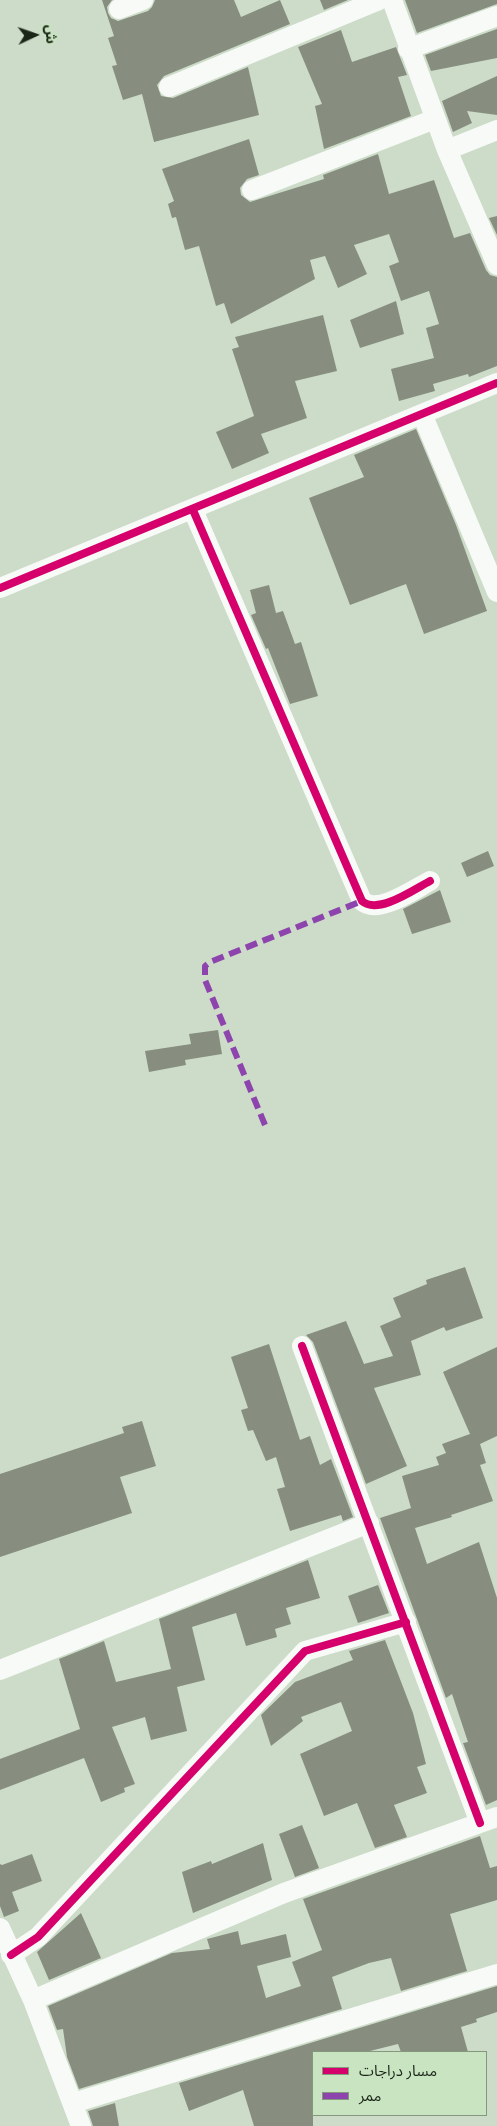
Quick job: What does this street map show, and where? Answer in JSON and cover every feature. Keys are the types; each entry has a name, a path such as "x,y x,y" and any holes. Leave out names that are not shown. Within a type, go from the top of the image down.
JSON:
{"street":[{"path":"119,9 143,0"},
{"path":"169,87 380,0"},
{"path":"392,0 434,118 495,257"},
{"path":"408,49 497,16"},
{"path":"252,190 434,118"},
{"path":"447,150 497,130"},
{"path":"0,588 194,510 282,471 497,383"},
{"path":"422,414 497,592"},
{"path":"194,510 362,901 367,905 381,906 430,881"},
{"path":"33,2000 284,1894 489,1820 406,1622 302,1346"},
{"path":"0,1670 368,1523"},
{"path":"11,1955 38,1936 305,1651 406,1622"},
{"path":"0,1928 33,2000 81,2126"},
{"path":"73,2103 497,1974"}],"building":[{"path":"102,0 112,0 107,7 108,13 111,18 118,21 148,11 155,0 234,0 241,17 280,0 290,24 164,76 157,85 161,96 173,98 248,67 259,115 154,142 142,94 123,100 112,66 117,65 108,38 114,36"},
{"path":"320,0 348,0 324,10"},
{"path":"405,0 497,0 497,4 417,33"},
{"path":"497,29 497,58 431,71 425,55"},
{"path":"341,30 352,62 396,47 407,75 398,77 411,116 324,149 315,106 322,104 298,47"},
{"path":"497,76 497,115 467,111 472,123 453,132 442,101"},
{"path":"249,139 259,175 247,179 240,188 241,195 250,202 324,179 323,175 378,154 389,194 434,180 454,238 470,233 486,270 490,275 497,277 497,366 469,377 468,374 433,384 435,391 399,401 391,369 434,358 426,328 439,324 429,291 401,301 389,266 399,262 389,234 354,245 367,274 338,288 325,256 310,260 315,279 231,324 224,303 216,306 199,246 185,250 176,217 172,218 168,204 174,201 162,169"},
{"path":"497,216 497,235 489,218"},
{"path":"396,301 404,334 360,348 350,320"},
{"path":"323,315 337,371 295,381 307,418 261,434 269,453 232,469 216,432 254,416 232,349 239,347 235,337"},
{"path":"416,429 456,525 487,611 424,634 406,584 350,605 309,498 364,477 354,455"},
{"path":"269,585 276,613 283,611 295,644 301,642 318,696 290,704 268,648 266,649 251,615 256,613 250,590"},
{"path":"488,851 494,866 467,877 461,863"},
{"path":"440,890 451,922 412,934 403,909"},
{"path":"218,1030 222,1054 185,1060 186,1065 149,1072 145,1051 191,1044 189,1034"},
{"path":"465,1267 483,1318 446,1331 444,1327 411,1341 421,1375 374,1388 407,1466 366,1484 313,1342 306,1335 346,1321 364,1364 393,1356 380,1326 401,1317 393,1298 427,1284 426,1280"},
{"path":"269,1344 300,1440 310,1436 320,1465 331,1459 353,1517 343,1521 341,1515 290,1531 277,1489 285,1487 276,1457 266,1461 253,1430 248,1431 241,1410 248,1408 231,1357"},
{"path":"497,1347 497,1436 480,1444 486,1463 480,1465 493,1501 451,1515 452,1517 415,1528 427,1564 479,1542 497,1598 497,1800 486,1805 463,1743 468,1742 452,1694 446,1698 380,1518 411,1508 402,1476 439,1465 436,1457 446,1453 442,1444 470,1434 443,1372"},
{"path":"142,1421 156,1466 120,1477 132,1513 0,1557 0,1474 124,1433 122,1427"},
{"path":"308,1560 320,1598 286,1608 291,1624 275,1629 277,1637 246,1646 236,1613 192,1627 205,1680 177,1687 187,1731 151,1740 145,1717 112,1727 135,1784 124,1788 125,1792 101,1802 84,1758 0,1790 0,1759 80,1729 59,1659 104,1641 116,1682 171,1669 159,1619"},
{"path":"378,1585 389,1613 358,1623 348,1596"},
{"path":"385,1640 413,1713 426,1764 417,1767 427,1793 394,1805 407,1837 375,1848 357,1803 324,1816 300,1754 352,1731 341,1702 301,1717 303,1721 271,1746 261,1715 295,1682 353,1660 349,1651"},
{"path":"302,1825 319,1868 295,1877 279,1834"},
{"path":"480,1836 490,1868 497,1866 497,1900 450,1914 467,1971 401,1991 391,1958 369,1963 332,1977 342,2009 79,2089 67,2057 63,2029 57,2030 48,2006 172,1953 210,1949 207,1939 238,1931 241,1945 286,1934 291,1957 257,1966 266,1998 301,1986 292,1962 322,1950 303,1899"},
{"path":"263,1843 272,1880 193,1913 182,1872 211,1861 212,1864"},
{"path":"32,1854 42,1881 12,1892 19,1911 4,1917 0,1906 0,1864 2,1865"},
{"path":"81,1913 101,1958 49,1980 37,1952"},
{"path":"497,1986 497,2012 476,2019 477,2022 461,2027 468,2051 401,2051 398,2044 370,2051 312,2051 313,2126 254,2126 243,2090 189,2111 179,2083"},
{"path":"115,2103 119,2126 93,2126 88,2111"}],"marked path":[{"path":"265,1125 205,980 205,966 210,962 362,901"}],"cycle path":[{"path":"0,588 497,383"},
{"path":"193,510 362,901 369,905 386,903 396,900 430,881"},
{"path":"302,1346 480,1823"},
{"path":"11,1955 38,1937 305,1651 406,1622"}]}
